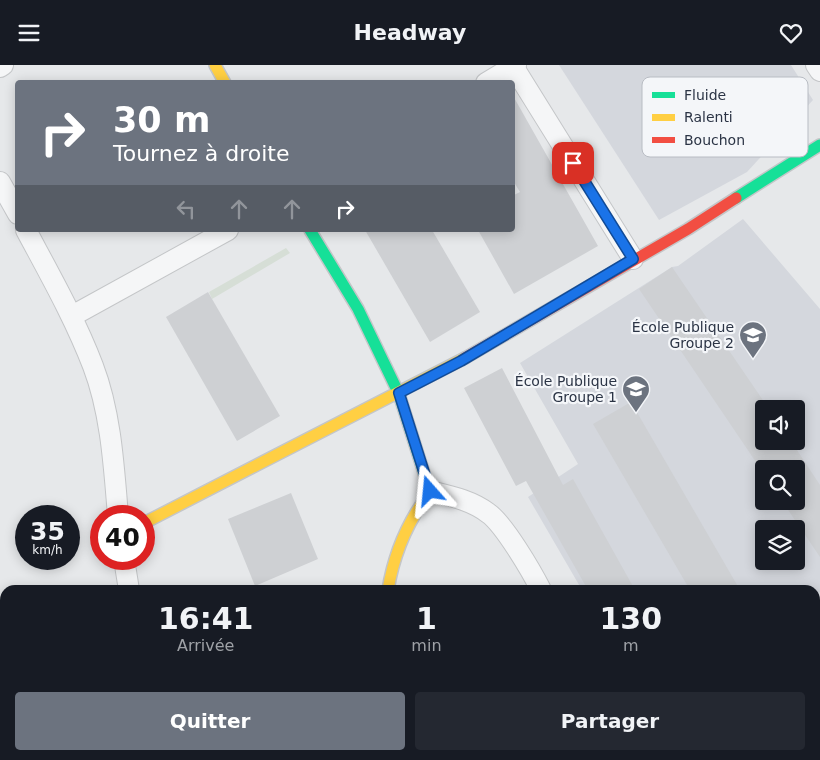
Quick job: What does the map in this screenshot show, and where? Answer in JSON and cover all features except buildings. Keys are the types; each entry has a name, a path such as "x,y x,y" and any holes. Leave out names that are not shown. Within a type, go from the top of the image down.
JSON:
{"street":[{"path":"215,65 223,80"},
{"path":"816,65 820,71"},
{"path":"491,80 515,66 633,259"},
{"path":"808,153 820,145"},
{"path":"155,517 461,361 633,259 688,229 801,157"},
{"path":"0,182 15,209"},
{"path":"27,232 72,317 94,368 108,423 117,505"},
{"path":"72,317 224,232"},
{"path":"311,232 358,309 399,393 430,491"},
{"path":"389,585 391,567 410,517 430,491"},
{"path":"430,491 463,499 490,513 527,563 538,585"},
{"path":"126,570 128,585"}],"shaded area":[{"path":"559,65 791,65 799,77 642,77 642,157 761,157 747,172 659,220"},
{"path":"808,92 813,100 808,105"},
{"name":"École Publique Groupe 1","path":"743,219 820,309 820,585 579,585 528,497 578,464 520,363 672,267 678,266"},
{"path":"286,248 290,253 212,299 209,292"}],"traffic: fast":[{"path":"808,153 820,145"},
{"path":"736,198 801,157"},
{"path":"311,232 358,309 399,394 430,492"}],"traffic: slow":[{"path":"215,65 223,80"},
{"path":"155,517 465,358"},
{"path":"389,585 394,563 408,526 430,492"}],"traffic: jam":[{"path":"465,358 688,229 736,198"}],"place":[{"name":"École Publique Groupe 2","path":"753,359"},
{"name":"École Publique Groupe 1","path":"636,413"}],"route":[{"path":"430,491 399,393 461,361 633,259 573,163"}]}
